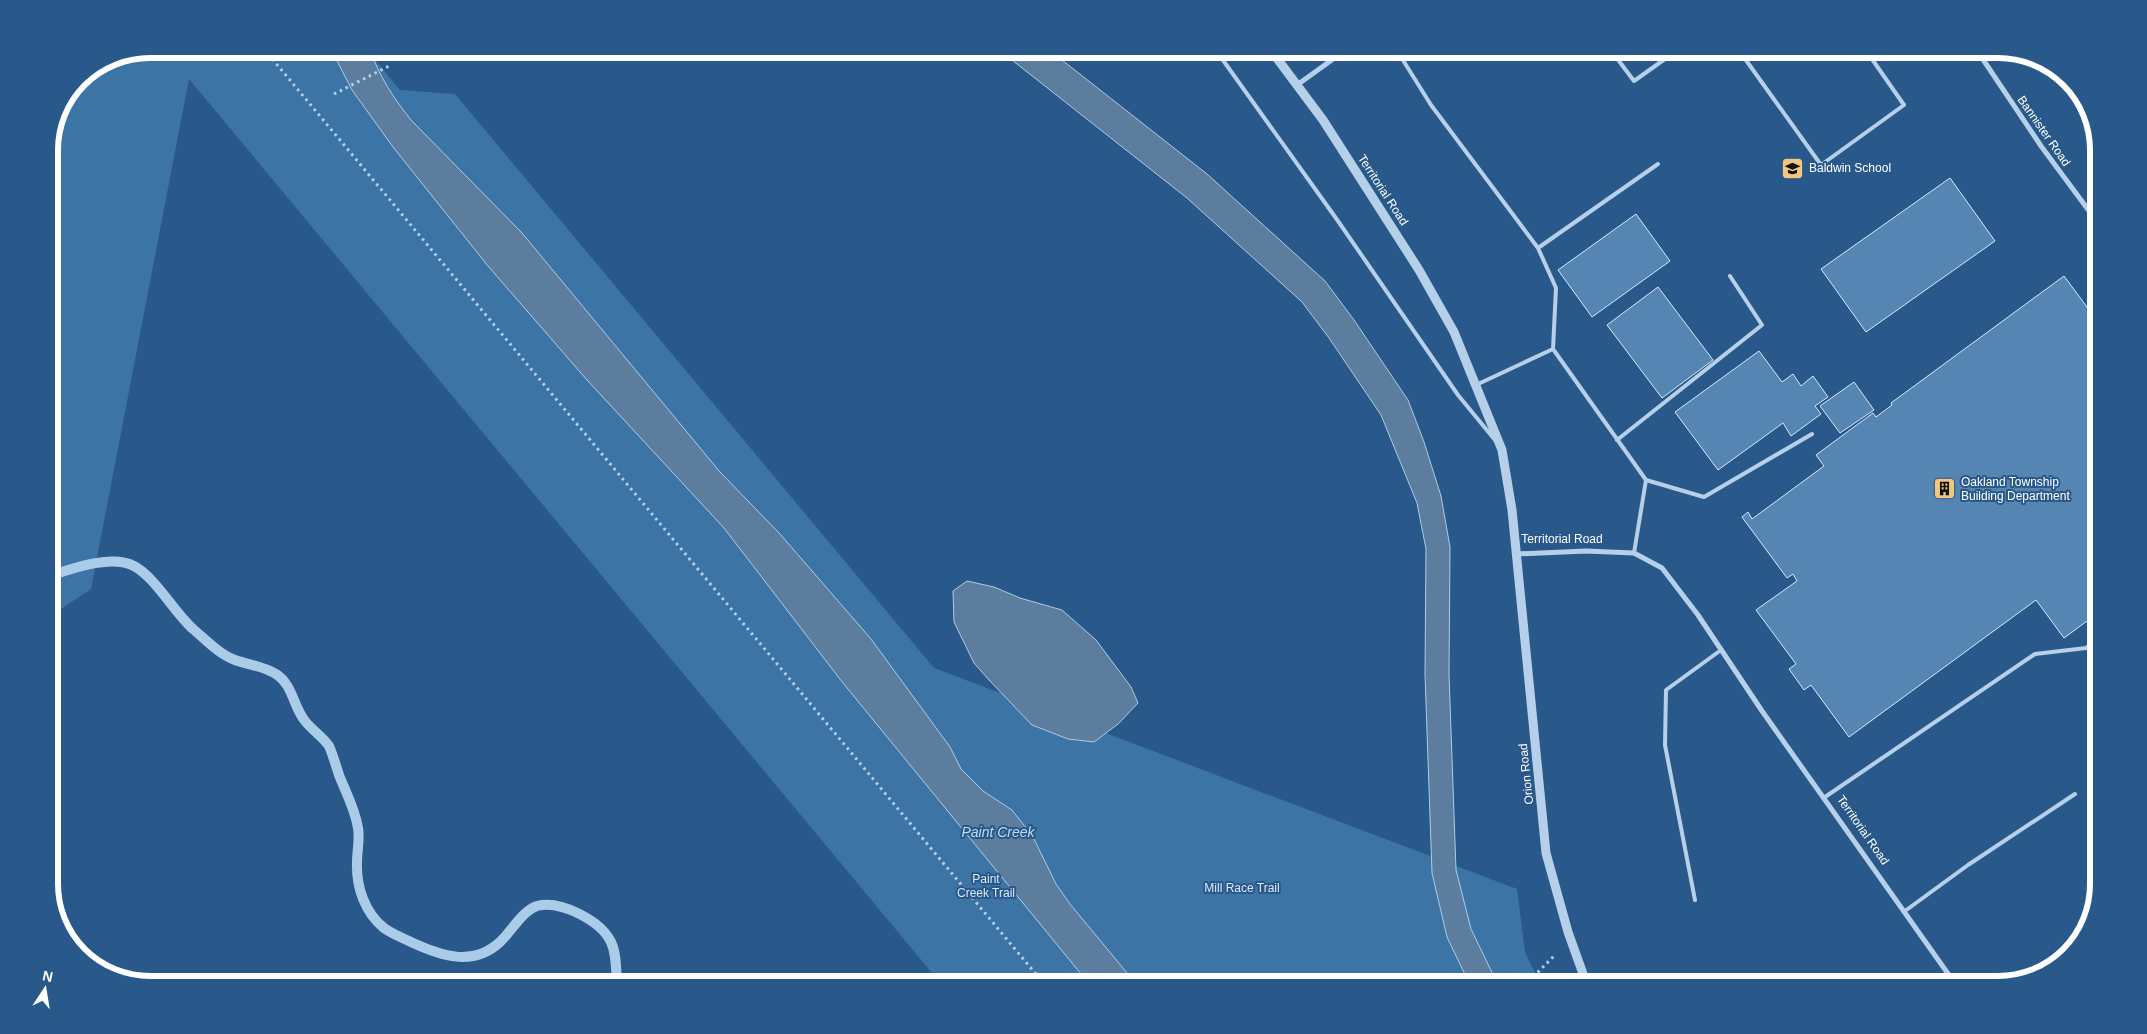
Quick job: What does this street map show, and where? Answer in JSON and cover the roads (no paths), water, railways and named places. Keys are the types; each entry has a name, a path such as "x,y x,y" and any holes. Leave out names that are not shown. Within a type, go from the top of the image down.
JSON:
{"street":[{"name":"Territorial Road","path":"1277,58 1323,120 1419,270 1454,332 1502,450 1512,510 1516,554 1586,551 1634,553 1662,568 1698,615 1762,711 1949,976"},
{"path":"1297,85 1334,58"},
{"name":"Bannister Road","path":"1982,58 2041,146 2089,211"},
{"name":"Orion Road","path":"1516,554 1546,853 1584,976"}],"lane":[{"path":"1221,58 1333,213 1458,395 1502,450"},
{"path":"1402,58 1431,105 1538,248 1556,288 1553,349 1646,480 1704,497 1812,434"},
{"path":"1617,58 1634,81 1666,58"},
{"path":"1744,58 1821,164 1904,105 1871,58"},
{"path":"1538,248 1658,164"},
{"path":"1617,440 1762,325 1730,276"},
{"path":"1476,386 1553,349"},
{"path":"1634,553 1646,480"},
{"path":"1825,798 2035,654 2086,648 2090,646"},
{"path":"1696,900 1665,745 1666,690 1721,650"},
{"path":"1905,911 1968,865 2075,794"}],"water":[{"name":"Paint Creek","path":"336,58 374,58 388,87 411,120 522,233 720,472 780,534 871,639 950,747 961,769 983,791 1012,810 1033,837 1056,884 1070,904 1130,976 1083,976 843,683 724,528 587,380 488,266 393,147 352,90"},
{"path":"1009,58 1059,58 1207,174 1325,281 1408,400 1441,496 1450,547 1449,674 1456,870 1471,929 1494,976 1466,976 1447,937 1432,873 1425,674 1426,549 1417,503 1381,415 1329,338 1302,302 1187,198"},
{"path":"967,581 994,587 1020,598 1062,610 1096,640 1131,687 1138,703 1118,724 1094,742 1068,739 1032,725 974,663 954,622 953,591"}],"waterway":[{"path":"58,573 103,562 125,563 134,566 157,586 186,622 218,650 235,660 271,671 282,679 305,721 329,746 357,821 359,836 357,871 360,890 372,915 384,928 422,947 445,955 468,957 490,950 504,938 526,912 537,906 557,906 568,909 590,920 606,934 614,952 617,976"}],"place":[{"name":"Baldwin School","path":"1793,168"},
{"name":"Oakland Township Building Department","path":"1945,489"}],"park label":[{"name":"Paint Creek Trail","path":"986,886"},
{"name":"Mill Race Trail","path":"1242,888"}]}
